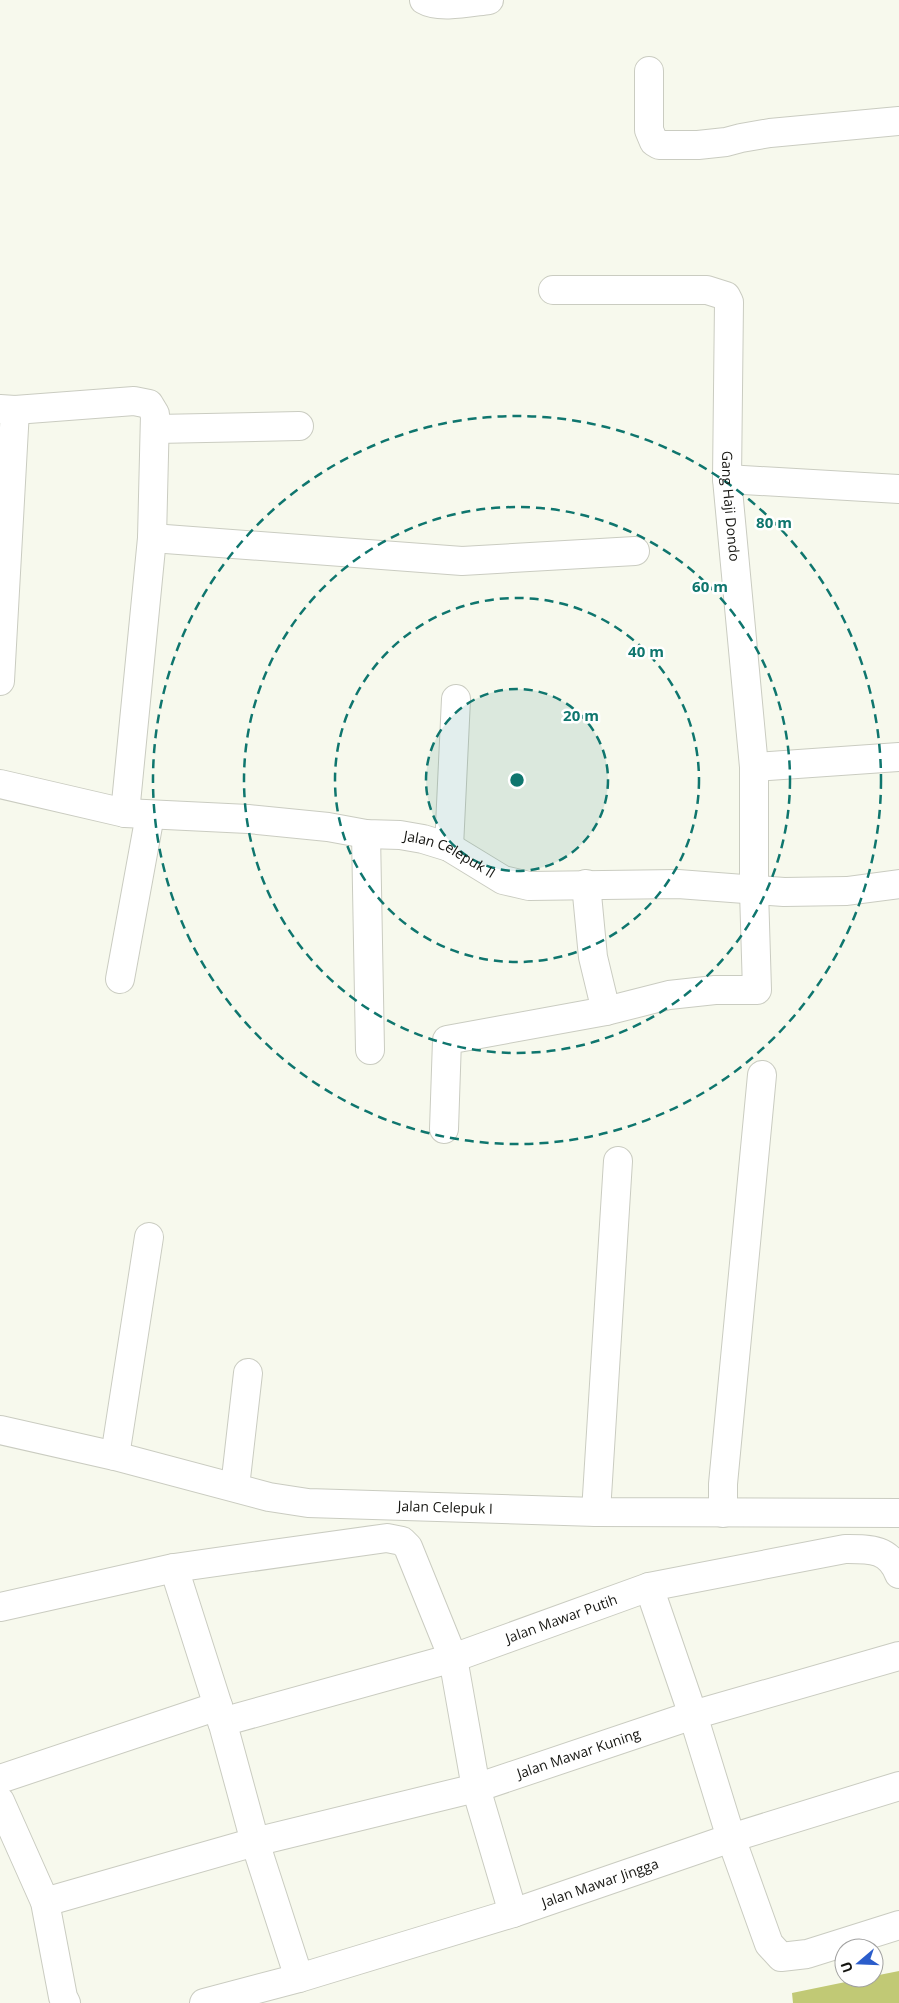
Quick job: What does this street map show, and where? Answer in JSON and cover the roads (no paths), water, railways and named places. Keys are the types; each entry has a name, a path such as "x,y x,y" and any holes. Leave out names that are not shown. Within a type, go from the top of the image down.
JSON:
{"street":[{"path":"424,0 430,3 444,4 488,0"},
{"path":"649,71 649,130 654,142 659,145 698,146 770,134 899,121"},
{"name":"Gang Haji Dondo","path":"553,290 707,290 721,293 730,302 727,479 754,767 754,891 757,990 715,990 669,995 606,1011"},
{"path":"0,681 8,409 134,402 149,404 156,414 152,538 138,814 120,979"},
{"path":"156,429 298,426"},
{"path":"727,479 899,489"},
{"path":"152,538 462,561 635,551"},
{"path":"449,847 456,699"},
{"path":"754,767 899,757"},
{"name":"Jalan Celepuk II","path":"0,784 138,814 248,819 422,839 449,847 502,880 528,886 678,884 784,892 847,890 899,884"},
{"path":"366,834 370,1050"},
{"path":"444,1129 447,1040 606,1011 593,957 586,884"},
{"path":"723,1513 723,1484 762,1076"},
{"path":"596,1512 618,1161"},
{"path":"114,1456 149,1237"},
{"path":"235,1488 248,1373"},
{"name":"Jalan Celepuk I","path":"0,1430 114,1456 270,1497 308,1503 596,1512 899,1512"},
{"path":"0,1607 174,1568 387,1538 402,1541 408,1547 453,1658 476,1788 513,1913"},
{"name":"Jalan Mawar Putih","path":"0,1779 220,1714 453,1658 649,1587 845,1549 864,1549 883,1553 890,1558 899,1572"},
{"path":"174,1568 220,1714 255,1842 299,1978"},
{"path":"649,1587 693,1715 731,1838 769,1944 781,1957 807,1954 899,1925"},
{"name":"Jalan Mawar Kuning","path":"45,1902 255,1842 476,1788 693,1715 899,1656"},
{"name":"Jalan Mawar Jingga","path":"204,2003 299,1978 513,1913 731,1838 899,1786"},
{"path":"0,1800 45,1902 63,1997 66,2003"}]}
